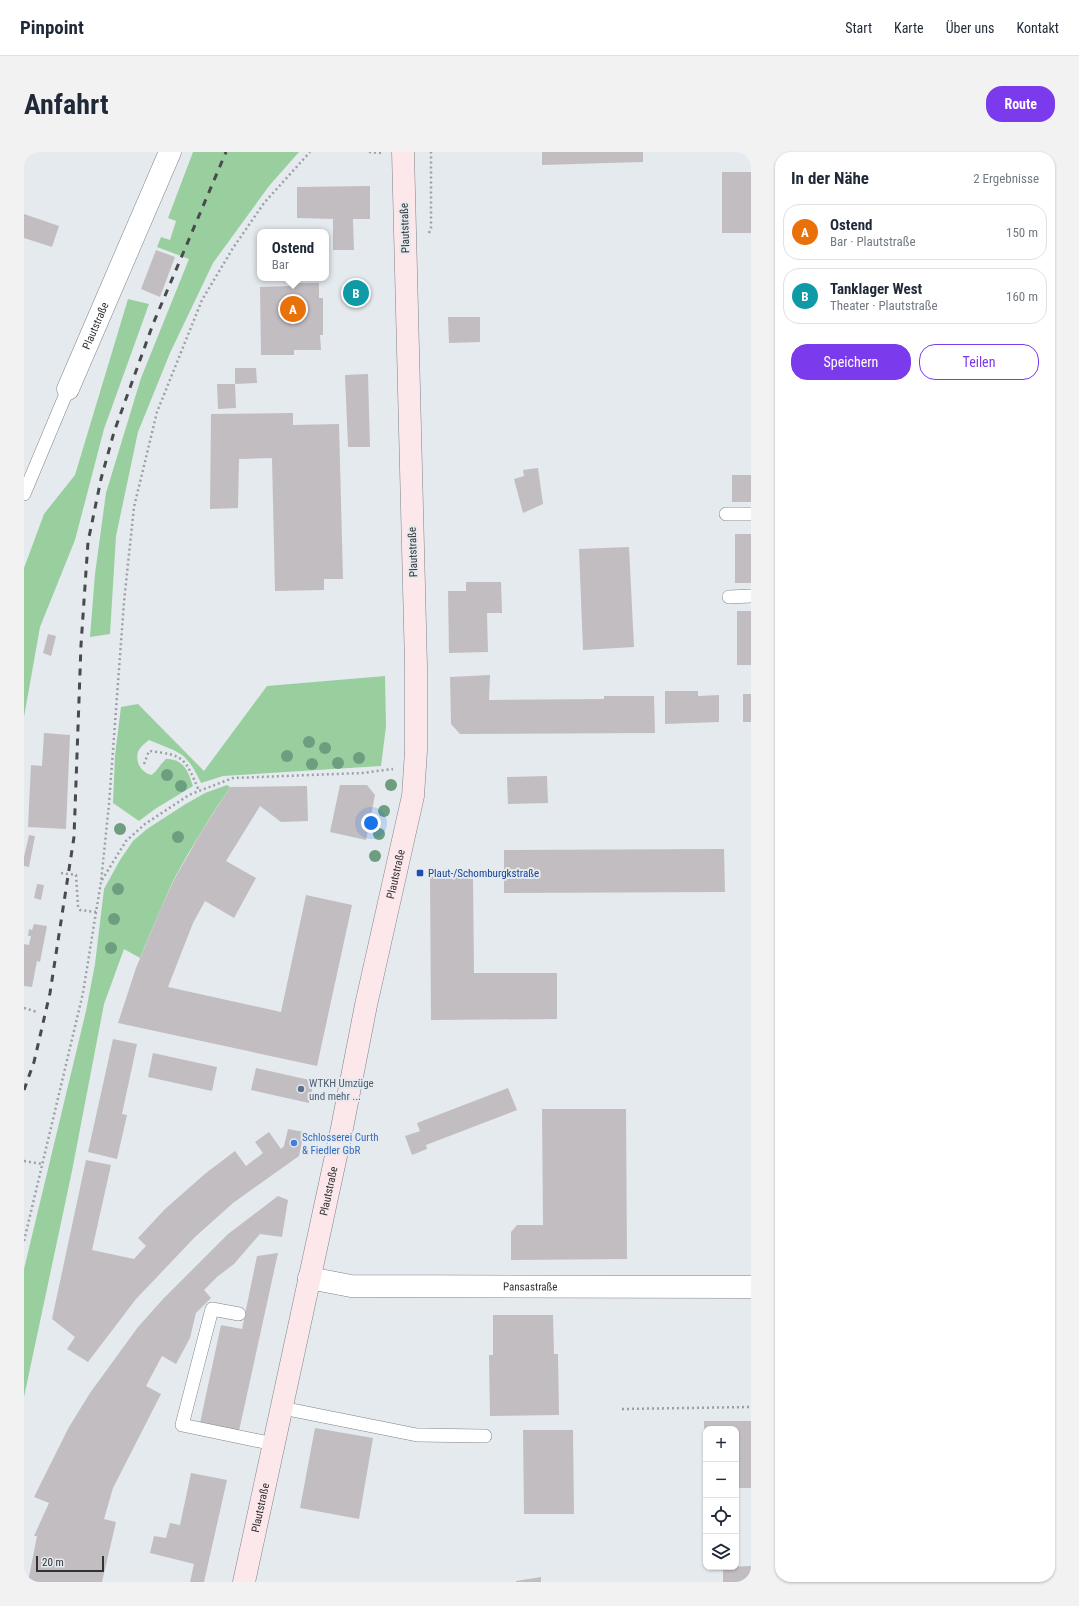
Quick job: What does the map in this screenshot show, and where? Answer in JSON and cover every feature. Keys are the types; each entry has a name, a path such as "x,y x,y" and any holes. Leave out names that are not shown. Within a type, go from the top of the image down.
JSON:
{"main road":[{"name":"Plautstraße","path":"244,1582 342,1128 366,1005 413,796 416,751 416,666 403,152"}],"street":[{"name":"Plautstraße","path":"68,389 170,152"},
{"name":"Pansastraße","path":"309,1278 351,1286 751,1287"}],"lane":[{"path":"24,494 68,389"},
{"path":"726,514 751,514"},
{"path":"729,597 751,596"},
{"path":"239,1314 212,1309 182,1425 274,1444"},
{"path":"282,1408 417,1435 485,1436"}],"path":[{"path":"24,1241 83,993 101,882 109,804 124,602 134,506 156,412 202,300 233,248 264,203 310,152"},
{"path":"144,764 149,751 173,754 188,765 199,791"},
{"path":"101,882 126,842 145,824 189,795 233,778 362,773 415,766"},
{"path":"61,873 76,875 78,906 80,910 96,912"},
{"path":"24,1008 37,1012"},
{"path":"24,1161 42,1164"},
{"path":"622,1409 751,1407"}],"green space":[{"path":"193,152 299,152 269,186 213,263 170,353 138,432 116,536 110,634 90,637 95,574 106,493 141,378 189,259 157,247 161,237 170,240 176,221 168,218"},
{"path":"128,299 149,304 104,429 75,540 40,627 24,717 24,568 44,514 75,475"},
{"path":"385,676 386,727 381,766 223,776 201,783 196,772 181,754 149,740 141,747 137,756 138,763 144,772 151,775 166,759 177,761 187,771 193,786 155,809 139,821 113,803 115,755 121,707 138,704 204,771 267,686"},
{"path":"227,785 230,787 187,855 174,879 140,958 124,949 104,1004 72,1171 24,1397 24,1269 86,1011 95,964 104,889 120,860 133,841 147,829 205,793"}],"building":[{"path":"542,152 643,152 643,162 542,165"},
{"path":"722,172 751,172 751,233 722,233"},
{"path":"370,186 370,219 353,219 354,250 333,250 333,219 297,218 297,187"},
{"path":"24,214 59,226 52,247 24,238"},
{"path":"156,250 175,257 160,297 141,289"},
{"path":"293,283 319,283 319,298 323,298 323,335 320,335 321,350 294,350 294,355 261,355 260,287 292,286"},
{"path":"448,317 480,317 480,342 449,343"},
{"path":"235,368 256,368 257,383 235,384"},
{"path":"368,374 370,447 348,447 345,375"},
{"path":"217,384 235,384 236,408 218,409"},
{"path":"293,413 293,425 339,424 343,579 324,579 324,590 275,591 272,458 239,459 238,508 210,509 211,414"},
{"path":"538,468 543,504 523,513 514,479 524,476 523,470"},
{"path":"732,475 751,475 751,502 732,502"},
{"path":"735,534 751,534 751,583 735,583"},
{"path":"629,547 634,647 583,650 579,549"},
{"path":"466,582 501,582 502,613 487,613 488,652 449,653 448,591 466,591"},
{"path":"737,611 751,611 751,665 737,665"},
{"path":"48,634 56,636 51,656 43,653"},
{"path":"490,675 489,700 604,699 604,696 654,696 655,733 460,734 451,724 450,677"},
{"path":"665,691 698,691 698,696 719,695 719,722 665,724"},
{"path":"743,694 751,694 751,722 743,722"},
{"path":"44,733 70,735 66,829 28,827 31,765 42,766"},
{"path":"547,776 548,803 508,804 507,777"},
{"path":"340,785 367,785 375,795 366,840 330,832"},
{"path":"307,786 308,821 281,822 260,806 226,861 256,878 234,918 205,901 193,923 168,987 281,1012 306,895 352,905 317,1066 118,1023 136,968 175,878 200,834 230,787"},
{"path":"29,835 35,836 29,867 24,866 24,857"},
{"path":"724,849 725,892 504,893 504,850"},
{"path":"430,876 473,876 474,973 557,973 557,1019 431,1020"},
{"path":"37,884 44,885 41,900 34,898"},
{"path":"34,924 47,926 40,962 37,961 32,987 24,986 24,944 29,945 31,936 28,936 29,929 32,930"},
{"path":"113,1039 137,1044 122,1114 127,1115 117,1159 88,1152"},
{"path":"153,1053 217,1067 212,1091 148,1077"},
{"path":"256,1068 314,1081 309,1103 251,1090"},
{"path":"508,1088 517,1110 426,1145 427,1149 412,1155 405,1136 420,1131 417,1123"},
{"path":"542,1109 626,1109 627,1259 511,1260 511,1232 517,1225 543,1225"},
{"path":"288,1129 304,1132 299,1156 233,1203 195,1237 136,1299 88,1362 67,1349 75,1337 52,1319 86,1160 111,1165 92,1250 134,1259 146,1246 138,1238 165,1209 206,1173 235,1151 246,1166 263,1153 255,1142 269,1132 281,1149 284,1146"},
{"path":"278,1196 288,1200 282,1237 260,1234 234,1264 217,1277 204,1290 211,1298 196,1313 190,1338 176,1364 162,1356 146,1386 161,1394 113,1488 104,1519 116,1522 102,1582 28,1582 37,1536 34,1536 49,1503 34,1497 69,1427 90,1393 138,1327 163,1299 228,1234"},
{"path":"278,1253 239,1431 200,1423 221,1325 242,1329 257,1256"},
{"path":"493,1315 553,1315 554,1354 558,1354 559,1415 490,1416 489,1355 493,1355"},
{"path":"704,1421 751,1421 751,1488 739,1488 739,1426 704,1426"},
{"path":"315,1428 373,1438 359,1519 300,1508"},
{"path":"523,1430 573,1430 574,1514 524,1514"},
{"path":"191,1473 227,1480 204,1582 190,1582 194,1564 150,1553 154,1536 166,1538 170,1523 180,1525"},
{"path":"739,1566 751,1566 751,1582 723,1582 723,1570 739,1570"},
{"path":"541,1577 541,1582 516,1582 516,1581"}],"railway":[{"path":"24,1090 34,1062 50,993 74,837 81,645 88,542 101,479 114,432 153,324 226,152"}],"place":[{"name":"Tanklager West","path":"356,293"},
{"name":"Ostend","path":"293,309"},
{"name":"Plaut-/Schomburgkstraße","path":"420,873"},
{"name":"WTKH Umzüge und mehr ...","path":"301,1089"},
{"name":"Schlosserei Curth & Fiedler GbR","path":"294,1143"}]}
